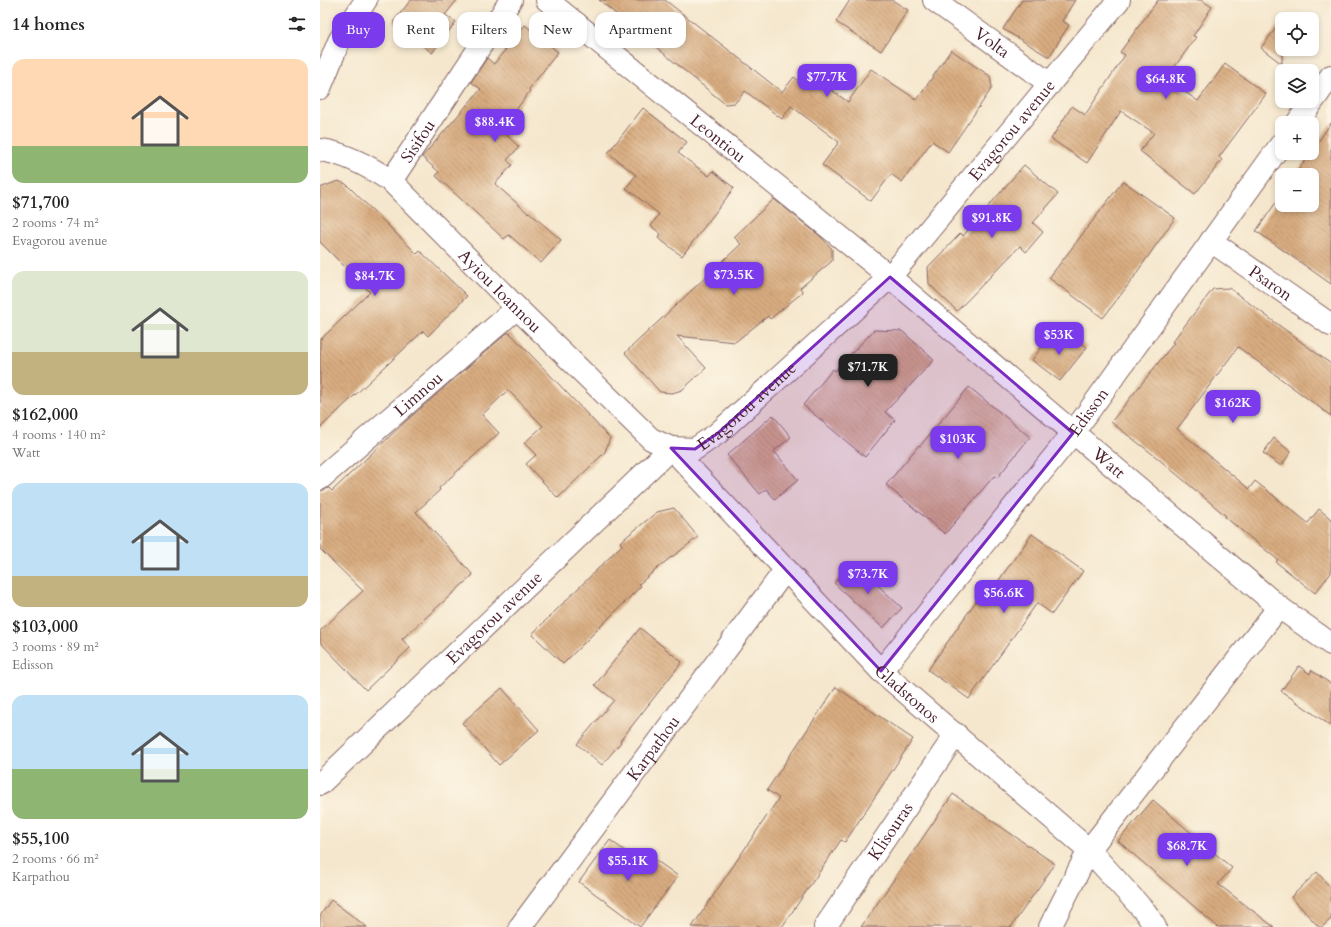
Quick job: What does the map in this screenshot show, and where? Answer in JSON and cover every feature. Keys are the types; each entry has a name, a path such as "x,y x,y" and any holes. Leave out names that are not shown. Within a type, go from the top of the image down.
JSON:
{"street":[{"path":"320,88 339,41 366,0"},
{"name":"Sisifou","path":"391,181 511,0"},
{"name":"Leontiou","path":"548,0 890,277"},
{"name":"Volta","path":"934,0 1050,84"},
{"name":"Evagorou avenue","path":"320,784 672,448 695,449 718,433 890,277 1119,0"},
{"path":"1302,116 1331,76"},
{"name":"Ayiou Ioannou","path":"320,150 332,152 372,168 391,181 517,308 651,439 672,448"},
{"name":"Edisson","path":"881,671 1073,433 1275,153"},
{"name":"Psaron","path":"1211,240 1331,324"},
{"name":"Watt","path":"890,277 1279,607 1331,644"},
{"name":"Limnou","path":"320,480 517,308"},
{"name":"Gladstonos","path":"672,448 881,671 1089,850 1146,913 1155,927"},
{"name":"Karpathou","path":"520,927 786,569"},
{"path":"1050,927 1089,850 1279,607"},
{"name":"Klisouras","path":"825,927 956,734"}],"highlighted area":[{"path":"890,277 1073,433 881,671 671,448 695,449 718,433"}],"building":[{"path":"411,0 457,0 447,12 401,12"},
{"path":"599,0 665,0 680,12 614,12"},
{"path":"850,0 892,0 908,10 881,51 836,22"},
{"path":"1022,0 1075,0 1062,21 1069,25 1049,57 1003,29"},
{"path":"1158,0 1201,0 1212,7 1193,36 1196,37 1166,79 1198,101 1225,64 1266,94 1219,157 1222,160 1195,194 1140,151 1154,133 1121,111 1087,163 1051,139 1072,106 1085,115 1125,55 1120,52"},
{"path":"686,17 782,92 794,77 801,82 808,73 848,102 871,69 917,100 951,50 990,76 992,88 948,152 932,141 902,182 891,174 871,201 822,165 839,142 791,106 782,119 745,91 735,103 725,104 657,48 686,48"},
{"path":"449,18 456,22 449,31"},
{"path":"525,25 529,28 529,48 553,48 558,52 529,89 530,91 501,130 519,147 507,160 512,165 495,184 561,240 541,263 509,235 504,239 436,176 439,172 422,157 481,89 471,82 487,58 494,64 507,48 521,48 521,30"},
{"path":"1275,29 1275,56 1282,56 1282,64 1261,48"},
{"path":"426,48 436,48 432,53"},
{"path":"643,108 687,142 678,153 709,176 713,171 734,188 682,256 658,238 661,234 651,226 659,214 626,188 636,175 608,153"},
{"path":"1331,123 1331,284 1256,231 1275,204 1275,212 1319,212 1319,168 1300,168 1305,160 1319,160 1319,141"},
{"path":"1024,165 1058,194 1033,223 1043,232 1026,252 1020,246 957,311 929,284 928,267 961,233 963,236"},
{"path":"338,181 346,184 417,254 420,251 467,296 428,336 423,331 320,428 320,340 370,292 320,242 320,188"},
{"path":"1123,181 1175,218 1135,276 1103,318 1049,278"},
{"path":"774,199 821,237 832,249 832,261 800,288 803,292 770,319 768,316 735,342 677,336 706,368 682,390 672,393 660,392 625,353 741,244 734,237"},
{"path":"1229,288 1331,364 1331,416 1238,347 1177,429 1249,489 1255,481 1308,523 1319,509 1331,519 1331,573 1315,593 1276,562 1278,560 1225,517 1226,516 1155,456 1111,422 1174,343 1172,342 1213,289"},
{"path":"874,330 902,331 934,360 885,412 895,420 865,457 803,405 833,369 835,371"},
{"path":"507,333 510,333 610,438 605,452 558,498 526,464 536,455 524,443 543,426 508,390 482,415 499,433 439,488 440,490 416,512 473,575 402,639 410,648 366,690 320,642 320,631 363,591 320,549 320,491 329,488 332,491 405,422"},
{"path":"1051,335 1065,346 1072,336 1087,347 1060,381 1032,360"},
{"path":"969,387 1030,437 997,478 994,476 945,534 886,485"},
{"path":"773,415 791,437 774,451 798,480 775,499 766,489 760,494 727,455"},
{"path":"1274,438 1291,452 1281,466 1263,453"},
{"path":"674,508 698,537 639,584 641,586 563,664 532,634 622,545 620,542 657,512"},
{"path":"1032,534 1083,571 1052,614 1037,603 969,699 928,670 981,594 986,598"},
{"path":"853,562 902,608 883,628 834,583"},
{"path":"640,628 682,662 602,765 577,744 614,700 595,685"},
{"path":"1299,666 1310,674 1311,670 1331,684 1331,726 1281,691"},
{"path":"836,687 913,739 845,842 841,840 782,927 692,927 779,798 767,790"},
{"path":"502,688 539,730 499,765 462,723"},
{"path":"953,794 1055,864 1011,927 861,927"},
{"path":"1153,800 1232,868 1218,884 1274,927 1218,927 1118,841"},
{"path":"610,840 644,865 650,856 678,876 640,927 579,882"},
{"path":"1317,872 1331,888 1331,919 1322,927 1319,927 1291,897"},
{"path":"331,900 367,927 320,927 320,916"}]}
